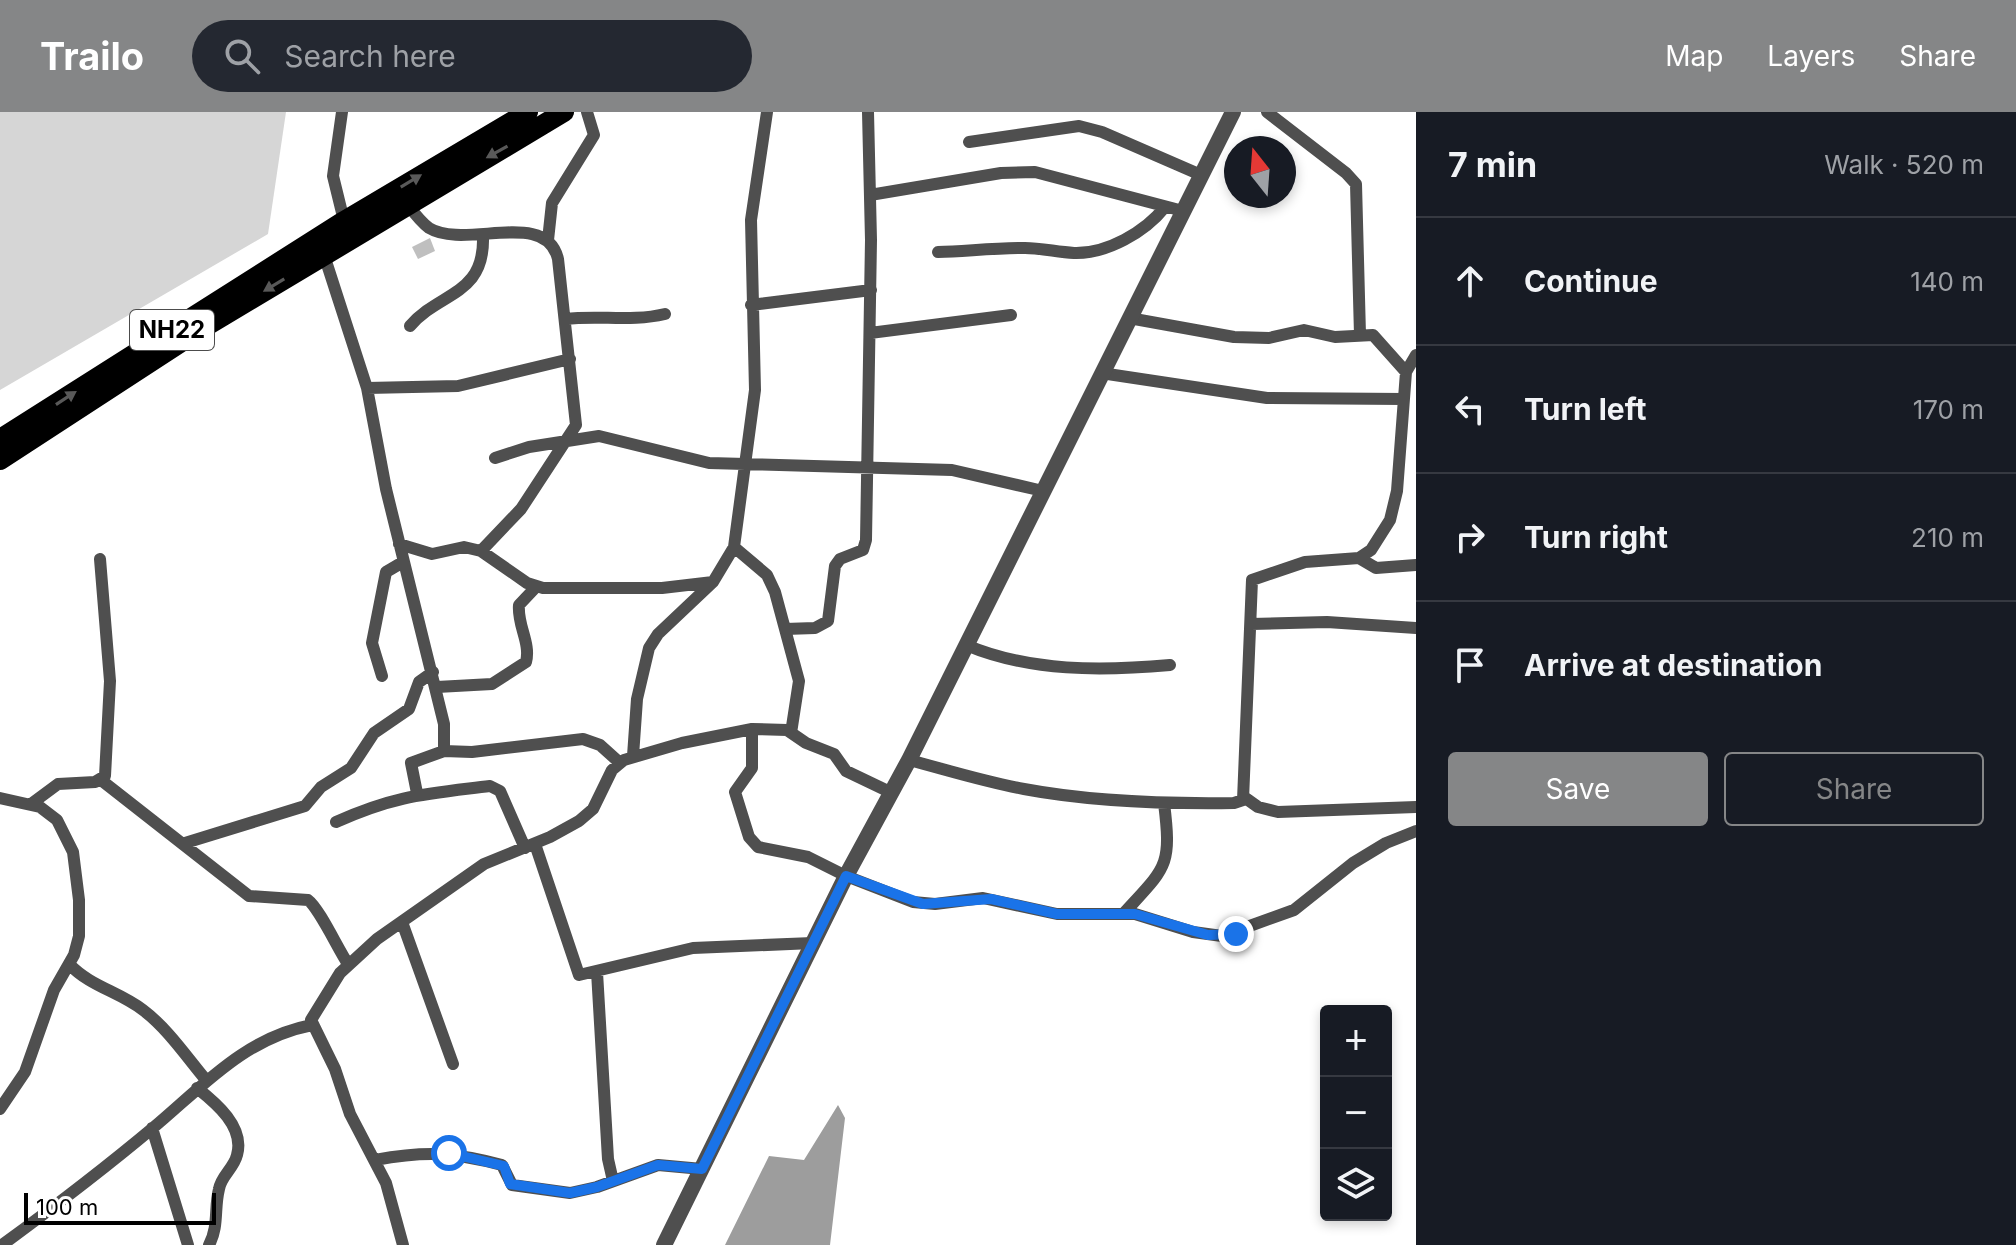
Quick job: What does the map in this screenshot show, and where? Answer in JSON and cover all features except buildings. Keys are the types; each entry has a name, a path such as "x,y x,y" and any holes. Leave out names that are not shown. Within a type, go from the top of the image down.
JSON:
{"main road":[{"path":"0,460 195,333 324,255 347,230 528,112"},
{"path":"347,230 408,205 564,112"},
{"name":"NH22","path":"0,439 347,230"}],"street":[{"path":"342,112 333,176 347,230"},
{"path":"481,551 521,509 573,432 577,418 558,259 548,240 556,194 594,135 587,112"},
{"path":"633,756 638,688 649,648 658,634 713,582 734,547 742,466 755,390 751,305 752,205 767,112"},
{"path":"785,629 815,628 828,621 835,566 840,559 863,550 866,540 871,290 868,112"},
{"path":"664,1245 846,876 909,760 1233,112"},
{"path":"1267,112 1356,184 1360,335"},
{"path":"969,142 1079,126 1102,132 1201,175"},
{"path":"870,195 1001,173 1035,172 1183,211"},
{"path":"408,205 430,228 483,236 523,231 548,240"},
{"path":"938,252 1028,248 1072,253 1093,251 1136,232 1165,207"},
{"path":"410,326 425,311 465,288 482,259 483,236"},
{"path":"324,255 367,388 403,562 437,687 446,735 444,751"},
{"path":"751,305 871,290"},
{"path":"565,319 599,316 637,320 665,314"},
{"path":"870,333 1011,315"},
{"path":"1129,318 1234,337 1269,338 1304,330 1335,337 1373,335 1406,372"},
{"path":"1244,797 1251,584 1256,576 1313,560 1359,558 1371,550 1393,511 1406,372 1416,355"},
{"path":"367,388 458,386 570,359"},
{"path":"1101,373 1267,398 1404,399"},
{"path":"495,458 565,440 608,437 683,459 742,466 968,471 1043,491"},
{"path":"399,544 432,554 464,547 481,551 536,587 662,588 713,582"},
{"path":"734,547 767,575 785,629 799,681 791,733"},
{"path":"1359,558 1376,568 1416,565"},
{"path":"100,559 110,681 108,760 101,780"},
{"path":"382,676 373,638 386,572 403,562"},
{"path":"437,687 492,684 526,662 528,653 518,620 519,605 536,587"},
{"path":"1251,624 1327,622 1416,628"},
{"path":"966,645 1013,660 1100,670 1170,665"},
{"path":"185,843 305,806 321,787 351,768 374,733 409,709 419,682 433,672"},
{"path":"403,1245 375,1160 350,1114 335,1069 312,1025 312,1015 348,964 475,870 530,846 587,814 612,770 633,756 752,729 780,728 834,754 846,771 892,793"},
{"path":"752,729 752,768 735,792 749,837 766,851 808,857 846,876 923,904 983,898 1057,914 1124,913 1208,935 1236,934 1294,910 1353,863 1386,843 1416,831"},
{"path":"417,793 411,763 444,751 472,752 583,739 600,745 620,763"},
{"path":"909,760 1024,789 1164,803 1234,803 1244,797"},
{"path":"31,804 58,784 101,780 249,896 308,900 348,964"},
{"path":"336,822 378,803 417,793 494,787 530,846 576,973 597,972 693,948 813,943"},
{"path":"1244,797 1258,807 1278,812 1416,807"},
{"path":"0,798 31,804 57,820 73,852 78,882 79,936 69,964 52,994 25,1072 0,1109"},
{"path":"1124,913 1167,862 1170,846 1164,803"},
{"path":"402,922 453,1064"},
{"path":"69,964 91,984 128,1000 150,1015 231,1123 237,1155 220,1185 218,1218 209,1245"},
{"path":"597,972 608,1159 613,1181"},
{"path":"2,1245 152,1128 201,1084 268,1037 312,1025"},
{"path":"152,1128 188,1245"},
{"path":"375,1160 415,1153 449,1153 504,1166 510,1184 555,1192 583,1191 658,1165 702,1169"}],"shaded area":[{"path":"0,112 286,112 268,234 0,390"},
{"path":"838,1105 845,1118 830,1245 725,1245 769,1156 804,1160"}],"route":[{"path":"449,1153 504,1166 510,1184 570,1193 597,1187 658,1165 702,1169 846,876 923,904 983,898 1057,914 1135,914 1208,935 1236,934"}]}
